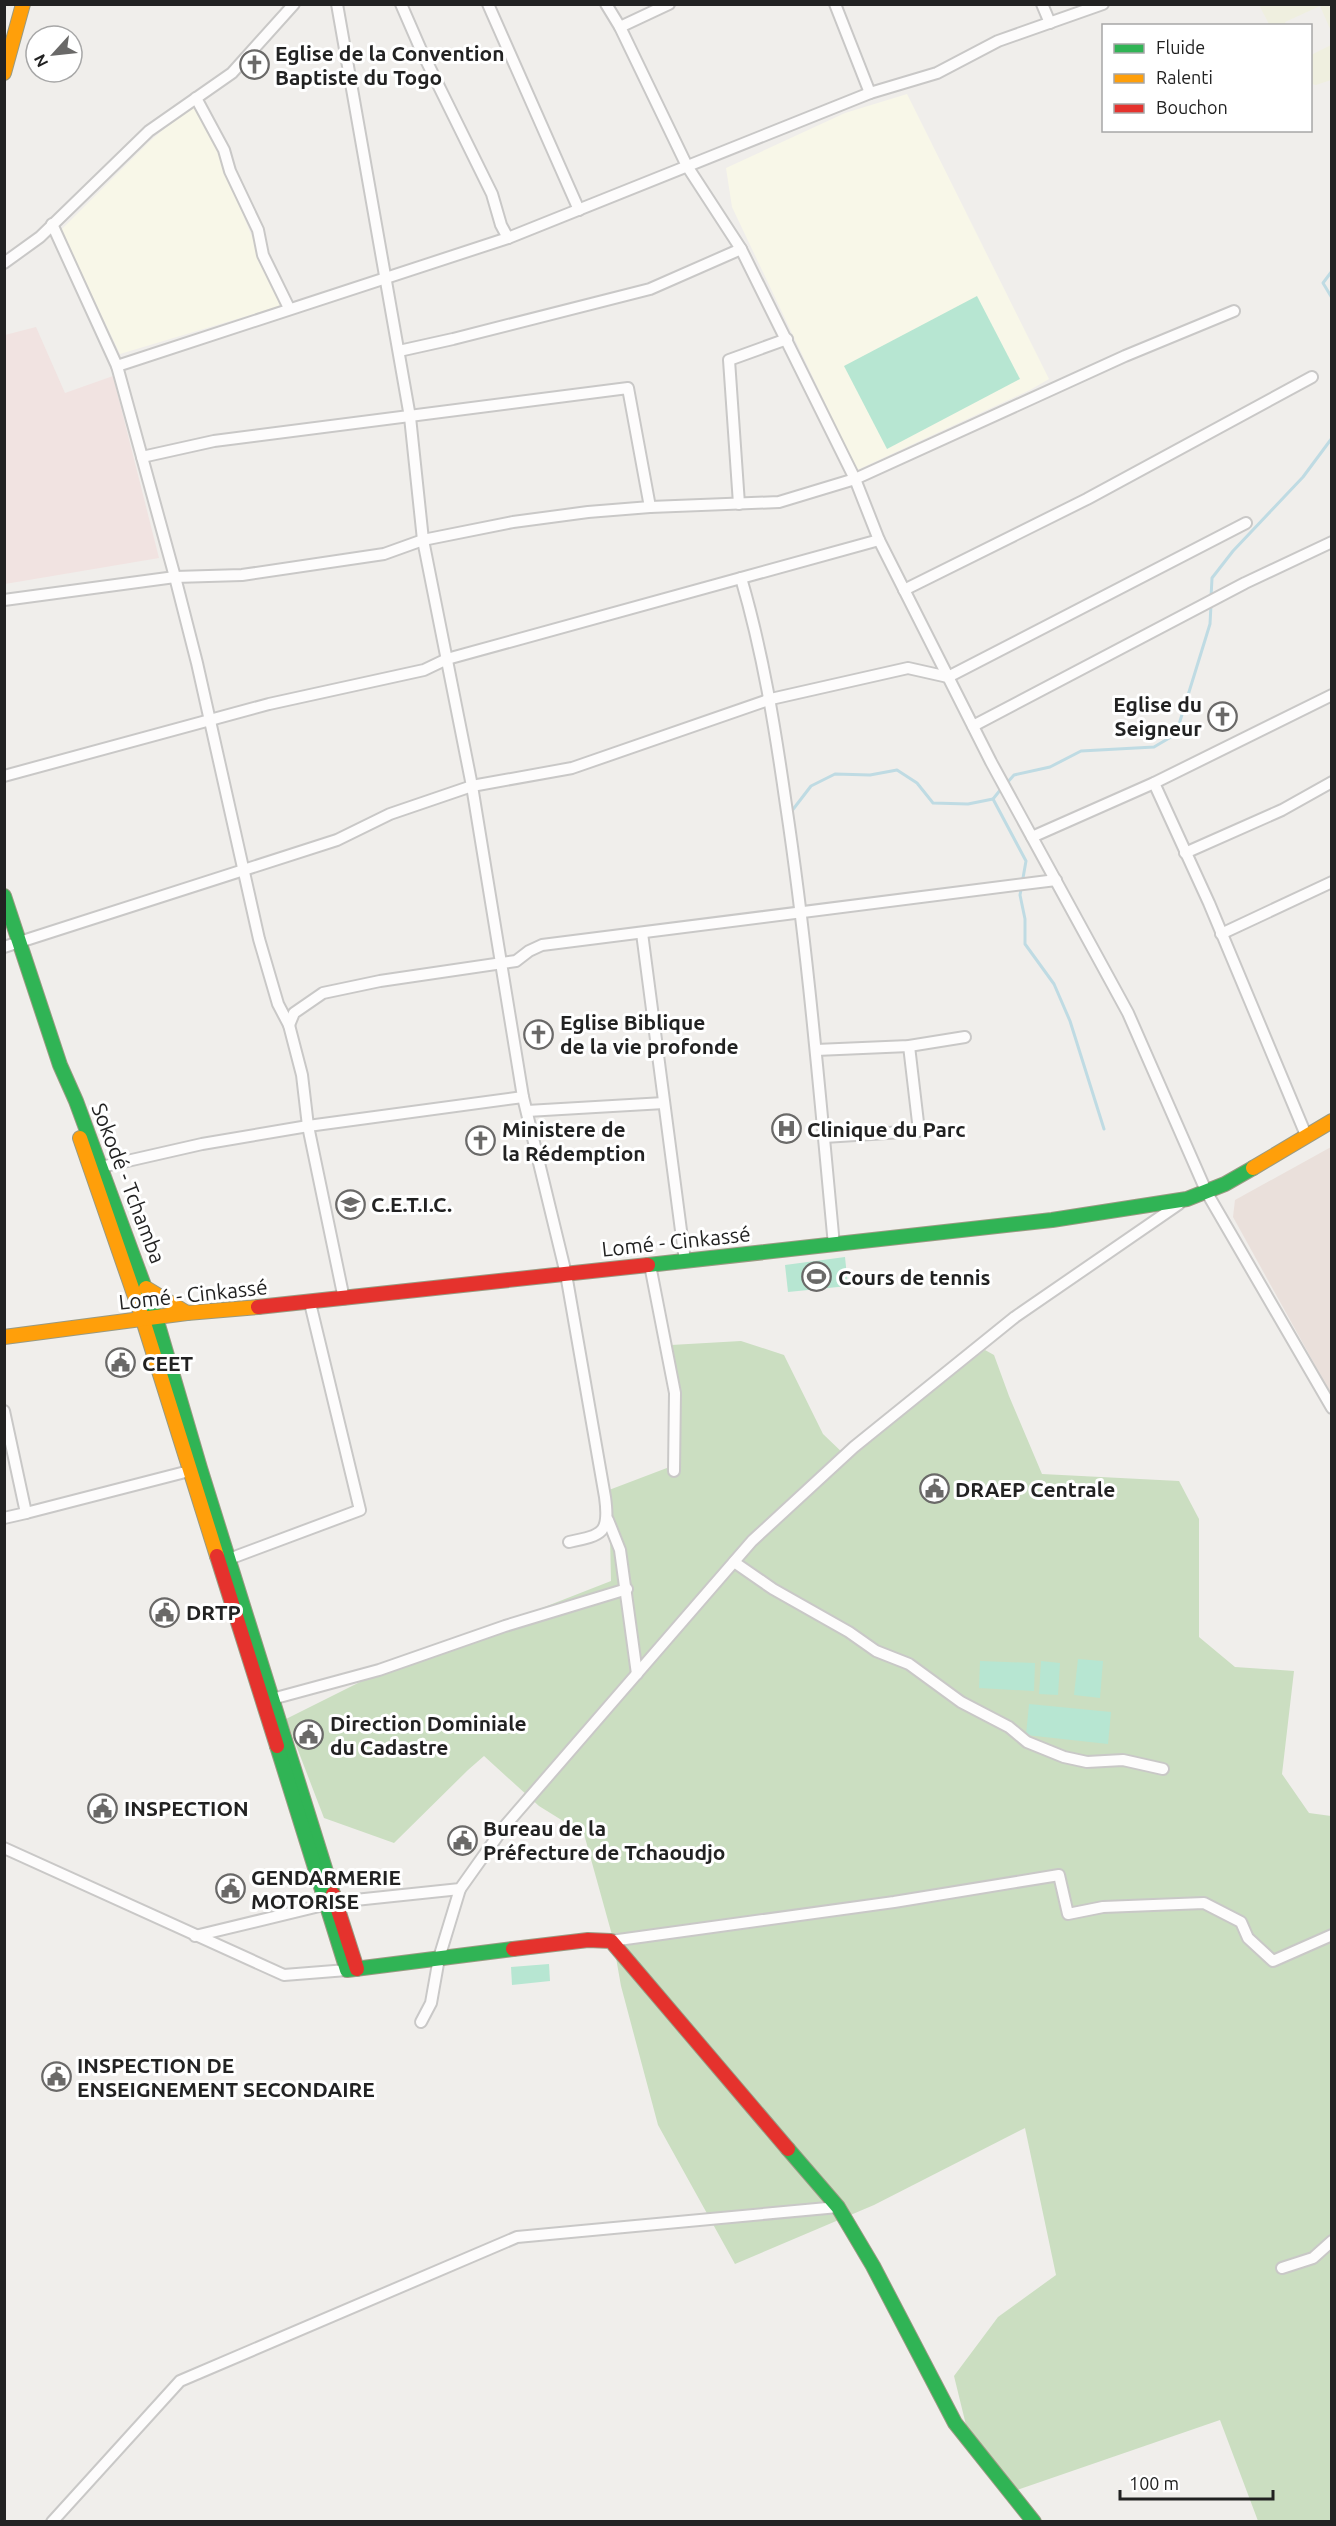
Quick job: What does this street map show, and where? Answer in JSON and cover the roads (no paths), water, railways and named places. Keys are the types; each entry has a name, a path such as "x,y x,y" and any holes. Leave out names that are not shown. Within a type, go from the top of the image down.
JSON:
{"main road":[{"path":"4,73 23,4"},
{"name":"Sokodé - Tchamba","path":"4,897 60,1065 146,1288 149,1319"},
{"name":"Sokodé - Tchamba","path":"60,1065 69,1104 149,1319"},
{"name":"Lomé - Cinkassé","path":"4,1337 187,1313 310,1303 1052,1220 1187,1199 1207,1193 1332,1121"},
{"path":"146,1288 187,1313"},
{"path":"149,1319 352,1970 588,1940 611,1941 838,2206 873,2266 955,2423 1034,2522"},
{"path":"196,1470 229,1558 331,1904"}],"street":[{"path":"4,263 40,237 148,131 232,73 294,4"},
{"path":"337,4 410,417 423,540 472,786 523,1097 566,1274 608,1520 620,1550 627,1589 637,1674"},
{"path":"401,4 420,50 492,194 501,225 508,238"},
{"path":"488,4 579,210"},
{"path":"606,4 620,27 687,166 741,249 855,479 879,540 948,677 1004,786 1128,1013 1207,1193 1332,1408"},
{"path":"620,27 669,4"},
{"path":"835,4 870,93"},
{"path":"1042,4 1050,23"},
{"path":"117,366 508,238 870,93 937,73 998,41 1103,4"},
{"path":"196,98 225,150 230,171 258,230 263,255 289,308"},
{"path":"52,224 117,366 175,577 259,939 278,1004 289,1024 302,1075 308,1126 344,1299"},
{"path":"399,351 650,289 741,249"},
{"path":"4,600 175,577 242,575 384,554 423,540 513,522 650,507 779,502 855,479 1125,356 1234,311"},
{"path":"739,504 729,360 787,339"},
{"path":"904,590 1086,499 1312,377"},
{"path":"142,458 214,441 628,388 650,507"},
{"path":"4,947 337,840 390,814 472,786 572,768 771,699 908,668 948,677 1246,523"},
{"path":"4,776 269,704 424,670 447,659 879,540"},
{"path":"973,726 1235,588 1332,542"},
{"path":"741,578 756,627 771,699 803,914 834,1245"},
{"path":"1032,837 1154,783 1332,695"},
{"path":"1185,852 1282,810 1332,782"},
{"path":"1154,783 1221,934 1306,1136"},
{"path":"289,1024 294,1013 323,993 380,981 516,961 542,945 803,914 1056,880"},
{"path":"1221,934 1332,882"},
{"path":"642,933 685,1261"},
{"path":"816,1050 909,1046 965,1036"},
{"path":"824,1137 919,1131 909,1046"},
{"path":"101,1167 202,1144 308,1126 523,1097"},
{"path":"527,1111 664,1102"},
{"path":"421,2022 431,2003 439,1958 460,1889 504,1827 752,1541 854,1447 1006,1324 1187,1199"},
{"path":"650,1265 675,1393 674,1471"},
{"path":"229,1558 360,1510 310,1303"},
{"path":"4,1411 26,1514"},
{"path":"4,1518 196,1470"},
{"path":"569,1542 598,1533 608,1520"},
{"path":"734,1562 772,1589 849,1632 876,1651 909,1664 962,1702 1009,1727 1027,1742 1064,1757 1087,1762 1123,1760 1163,1769"},
{"path":"272,1699 379,1670 506,1626 627,1589"},
{"path":"4,1848 284,1975 352,1970"},
{"path":"611,1941 894,1902 1059,1875 1068,1914 1103,1907 1204,1903 1241,1922 1248,1938 1273,1961 1332,1935"},
{"path":"195,1936 331,1904 460,1889"},
{"path":"52,2522 180,2381 517,2237 838,2206"},
{"path":"1282,2268 1313,2258 1332,2241"}],"waterway":[{"path":"1332,271 1323,283 1332,298"},
{"path":"1211,598 1212,578 1233,551 1303,477 1332,438"},
{"path":"1006,784 1014,775 1050,767 1081,751 1154,747 1176,734 1210,624 1211,605"},
{"path":"791,812 811,786 835,774 870,775 897,770 917,783 933,803 968,804 993,799"},
{"path":"1001,789 993,799 1026,861 1020,895 1025,919 1025,944 1054,984 1070,1021 1104,1129"}],"place":[{"name":"Eglise de la Convention Baptiste du Togo","path":"254,65"},
{"name":"Eglise du Seigneur","path":"1223,716"},
{"name":"Eglise Biblique de la vie profonde","path":"539,1034"},
{"name":"Clinique du Parc","path":"786,1129"},
{"name":"Ministere de la Rédemption","path":"481,1141"},
{"name":"C.E.T.I.C.","path":"350,1204"},
{"name":"Cours de tennis","path":"817,1277"},
{"name":"CEET","path":"121,1363"},
{"name":"DRAEP Centrale","path":"934,1489"},
{"name":"DRTP","path":"165,1612"},
{"name":"Direction Dominiale du Cadastre","path":"309,1735"},
{"name":"INSPECTION","path":"103,1808"},
{"name":"Bureau de la Préfecture de Tchaoudjo","path":"462,1840"},
{"name":"GENDARMERIE MOTORISE","path":"230,1889"},
{"name":"INSPECTION DE ENSEIGNEMENT SECONDAIRE","path":"56,2077"}]}
